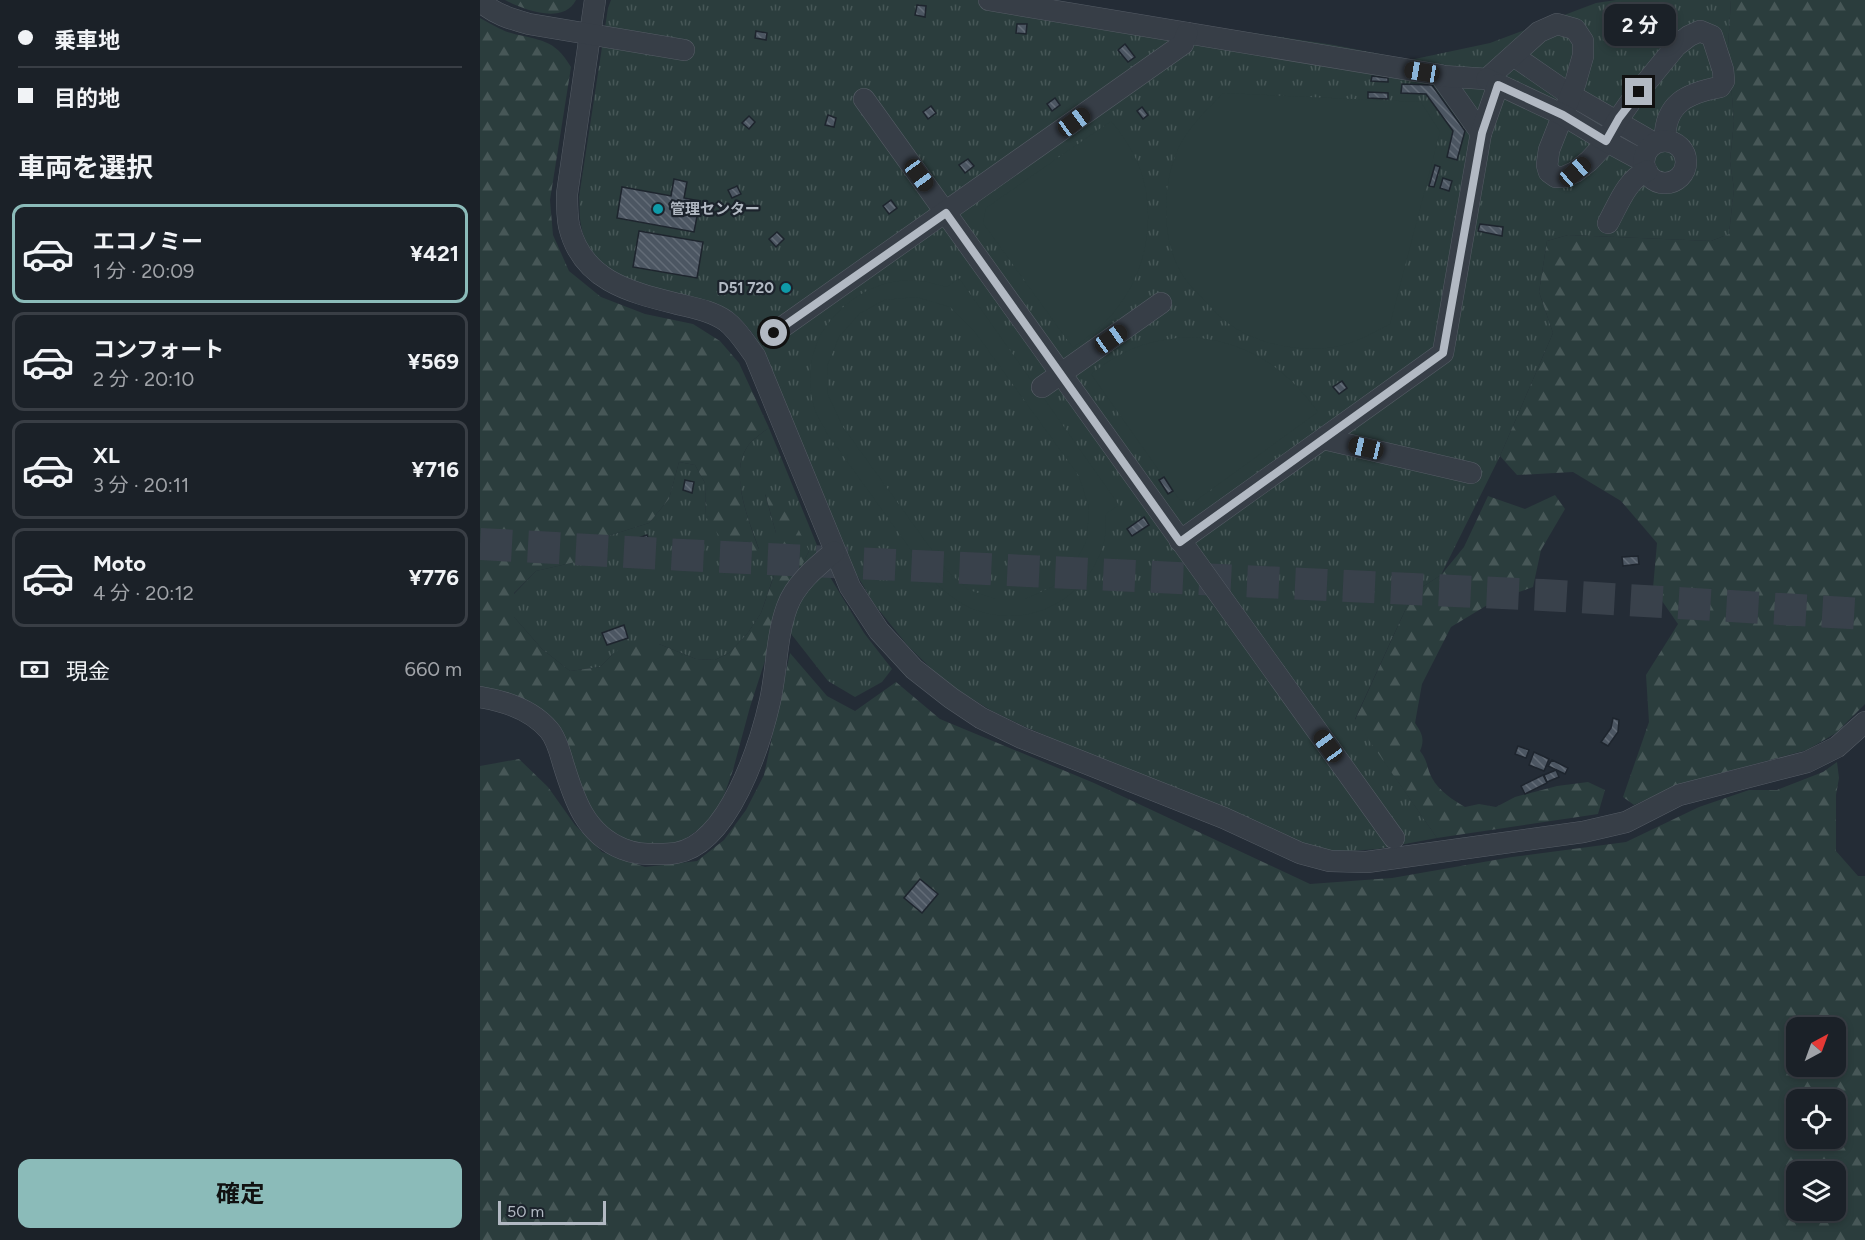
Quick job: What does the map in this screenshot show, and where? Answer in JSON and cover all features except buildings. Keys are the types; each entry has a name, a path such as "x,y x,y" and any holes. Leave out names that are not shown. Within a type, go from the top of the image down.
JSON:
{"street":[{"path":"594,0 567,194 569,225 577,249 593,268 613,285 638,294 706,311 726,321 742,336 755,356 850,587 879,631 914,669 981,718 1022,738 1224,818 1300,853 1330,861 1367,862 1583,832 1626,822 1679,795 1807,762 1837,747 1865,722"},
{"path":"989,0 1441,76 1493,82 1563,115 1606,141 1652,154"},
{"path":"480,1 506,18 529,24 684,51"},
{"path":"1180,542 1443,353 1493,82 1514,56 1539,33 1557,24 1575,29 1582,41 1583,56 1575,84 1569,94 1549,150 1547,165 1549,172 1556,177 1564,177 1589,161 1606,141 1631,101 1676,45 1700,31 1712,36 1726,81 1720,87 1683,98 1677,104 1652,154 1630,184 1608,223"},
{"path":"774,333 1183,44 1187,33"},
{"path":"1514,56 1569,94 1616,122 1652,154"},
{"path":"1441,76 1482,133"},
{"path":"864,99 1394,838"},
{"path":"1042,387 1161,303"},
{"path":"1324,439 1471,473"},
{"path":"480,697 517,706 549,730 559,751 575,798 590,827 608,843 635,854 678,853 700,843 724,818 742,786 762,734 771,698 787,605 811,571 834,552"}],"green space":[{"path":"505,0 576,0 570,8 553,14 532,11"},
{"path":"611,0 1053,0 1334,45 1410,60 1490,43 1596,3 1616,0 1731,0 1728,48 1734,121 1730,161 1734,189 1729,234 1711,241 1568,235 1547,241 1539,292 1553,333 1500,456 1441,575 1413,593 1355,719 1437,838 1378,849 1336,852 1289,839 992,711 945,682 908,646 874,604 848,560 764,351 750,330 732,312 715,303 651,287 620,276 606,268 586,243 580,222 579,197"},
{"path":"1731,0 1865,0 1865,704 1836,733 1807,750 1681,784 1634,805 1623,797 1649,722 1646,675 1678,624 1653,588 1657,543 1621,501 1573,472 1517,475 1500,456 1553,333 1539,292 1547,241 1568,235 1711,241 1729,234 1734,189 1730,161 1734,121 1728,48"},
{"path":"480,18 507,32 546,42 559,51 571,67 550,200 553,235 569,271 601,297 645,314 693,324 720,341 739,363 769,428 751,442 740,466 745,510 759,550 752,562 730,551 706,517 705,483 695,465 679,462 669,499 649,523 608,536 584,560 536,571 514,593 514,617 542,649 570,671 600,667 614,653 638,639 659,644 696,659 715,660 729,653 747,634 761,613 776,570 776,533 765,493 769,488 789,510 809,551 783,605 722,801 706,824 685,839 664,848 632,842 606,829 581,793 565,743 480,691"},
{"path":"1223,93 1421,102 1440,132 1390,324 1360,339 1336,347 1314,349 1286,347 1260,340 1235,328 1216,313 1186,279 1177,265 1169,238 1166,209 1169,180 1180,145 1196,121"},
{"path":"1111,121 1131,149 1143,177 1148,215 1144,253 1130,288 1115,311 1073,348 983,223 986,208"},
{"path":"959,278 1119,505 1106,514 1104,542 1085,580 1054,605 1035,612 1015,616 994,615 973,609 958,601 935,583 828,435 815,410 810,375 812,358 817,342 835,315 863,293 890,282 912,280 947,287","holes":["916,297 950,307 975,332 1079,476 1089,508 1087,539 1075,564 1052,587 1025,599 996,599 969,590 947,571 843,427 828,395 827,366 839,337 859,314 884,300"]},
{"path":"1192,337 1231,345 1264,360 1292,382 1318,412 1194,502 1179,499 1091,374 1127,351 1163,340"},
{"path":"769,428 830,577 864,633 892,669 882,682 855,697 828,681 788,630 783,605 809,551 765,494 776,533 776,569 761,613 747,634 729,653 715,660 696,659 659,644 614,653 600,667 570,671 542,649 514,617 514,594 536,571 584,560 608,536 649,523 669,499 679,462 695,465 705,483 706,517 759,549 745,510 740,466 751,442"},
{"path":"1555,495 1565,509 1541,550 1533,587 1494,601 1451,627 1422,684 1415,723 1422,736 1420,751 1432,778 1442,791 1465,807 1479,804 1496,807 1515,797 1557,786 1588,782 1605,790 1598,814 1437,838 1355,720 1413,593 1441,575 1464,547 1488,496 1525,509"},
{"path":"790,653 827,696 855,711 896,682 940,719 1094,783 1310,884 1392,878 1512,857 1626,842 1699,807 1749,790 1777,790 1823,772 1837,762 1839,778 1836,795 1836,851 1858,876 1865,876 1865,1240 480,1240 480,766 519,759 548,787 575,825 602,852 645,867 697,861 724,840 746,810 764,775"}],"tunnel":[{"path":"480,544 1543,595 1865,614"}],"place":[{"name":"管理センター","path":"658,209"},
{"name":"D51 720","path":"786,288"}],"route":[{"path":"774,333 946,213 1180,542 1443,353 1482,133 1498,85 1563,115 1606,141 1619,118 1639,92"}]}
